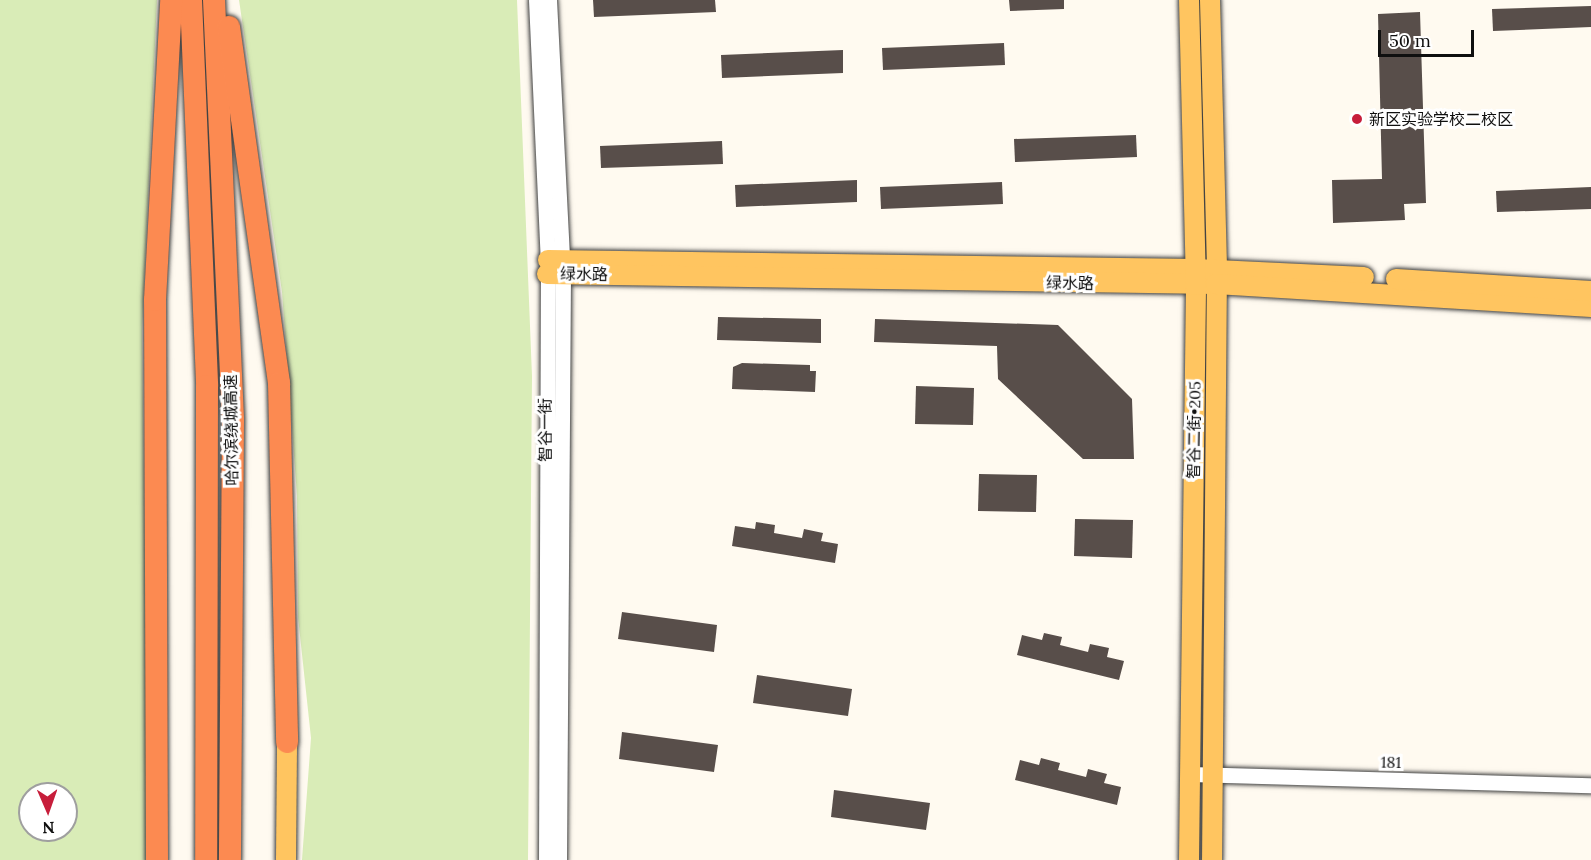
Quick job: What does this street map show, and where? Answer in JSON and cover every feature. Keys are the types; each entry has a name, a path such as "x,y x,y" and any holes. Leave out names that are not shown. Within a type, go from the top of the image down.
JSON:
{"highway":[{"path":"157,860 155,300 171,0"},
{"name":"哈尔滨绕城高速","path":"191,0 207,386 206,860"},
{"name":"哈尔滨绕城高速","path":"214,0 233,420 230,860"},
{"path":"226,0 279,383 287,742"}],"main road":[{"name":"智谷二街•205","path":"1189,0 1196,277 1189,860"},
{"name":"智谷二街•205","path":"1210,0 1216,277 1212,860"},
{"name":"绿水路","path":"555,267 1216,277 1591,291"},
{"name":"绿水路","path":"1216,277 1591,307"},
{"path":"286,860 287,742"}],"street":[{"name":"智谷一街","path":"536,0 555,267 546,860"},
{"name":"智谷一街","path":"549,0 555,267 559,860"},
{"name":"181","path":"1189,774 1591,785"}],"green space":[{"path":"0,0 157,0 142,331 149,860 0,860"},
{"path":"239,0 517,0 532,376 528,860 302,860 311,738 298,617 297,496 282,292"}],"building":[{"path":"593,0 715,0 716,12 594,17"},
{"path":"1009,0 1064,0 1064,9 1010,11"},
{"path":"1591,6 1591,27 1493,31 1492,9"},
{"path":"1420,12 1426,203 1404,204 1405,220 1333,223 1332,180 1382,179 1378,14"},
{"path":"1004,43 1005,65 883,70 882,48"},
{"path":"843,50 843,73 722,78 721,55"},
{"path":"1136,135 1137,157 1015,162 1014,139"},
{"path":"722,141 723,164 601,168 600,146"},
{"path":"857,180 857,202 736,207 735,185"},
{"path":"1002,182 1003,204 881,209 880,187"},
{"path":"1591,187 1591,209 1497,212 1496,191"},
{"path":"718,317 821,319 821,343 717,340"},
{"path":"875,319 1058,325 1132,399 1134,459 1083,459 998,379 997,346 874,342"},
{"path":"742,363 810,365 810,371 816,371 815,392 732,389 733,367"},
{"path":"916,386 974,388 973,425 915,424"},
{"path":"979,474 1037,475 1036,512 978,511"},
{"path":"1075,519 1133,520 1132,558 1074,556"},
{"path":"756,522 775,525 774,533 802,538 804,529 823,533 821,541 838,544 835,563 732,546 735,526 755,529"},
{"path":"622,612 717,625 714,652 618,639"},
{"path":"1044,633 1062,637 1060,645 1088,652 1090,644 1109,648 1107,657 1124,661 1119,680 1017,655 1022,635 1042,640"},
{"path":"757,675 852,689 848,716 753,703"},
{"path":"622,732 718,745 714,772 619,759"},
{"path":"1041,758 1060,763 1058,770 1086,777 1088,769 1107,774 1104,783 1121,787 1117,805 1015,780 1020,760 1039,765"},
{"path":"834,790 930,803 926,830 831,817"}],"place":[{"name":"新区实验学校二校区","path":"1357,119"}]}
